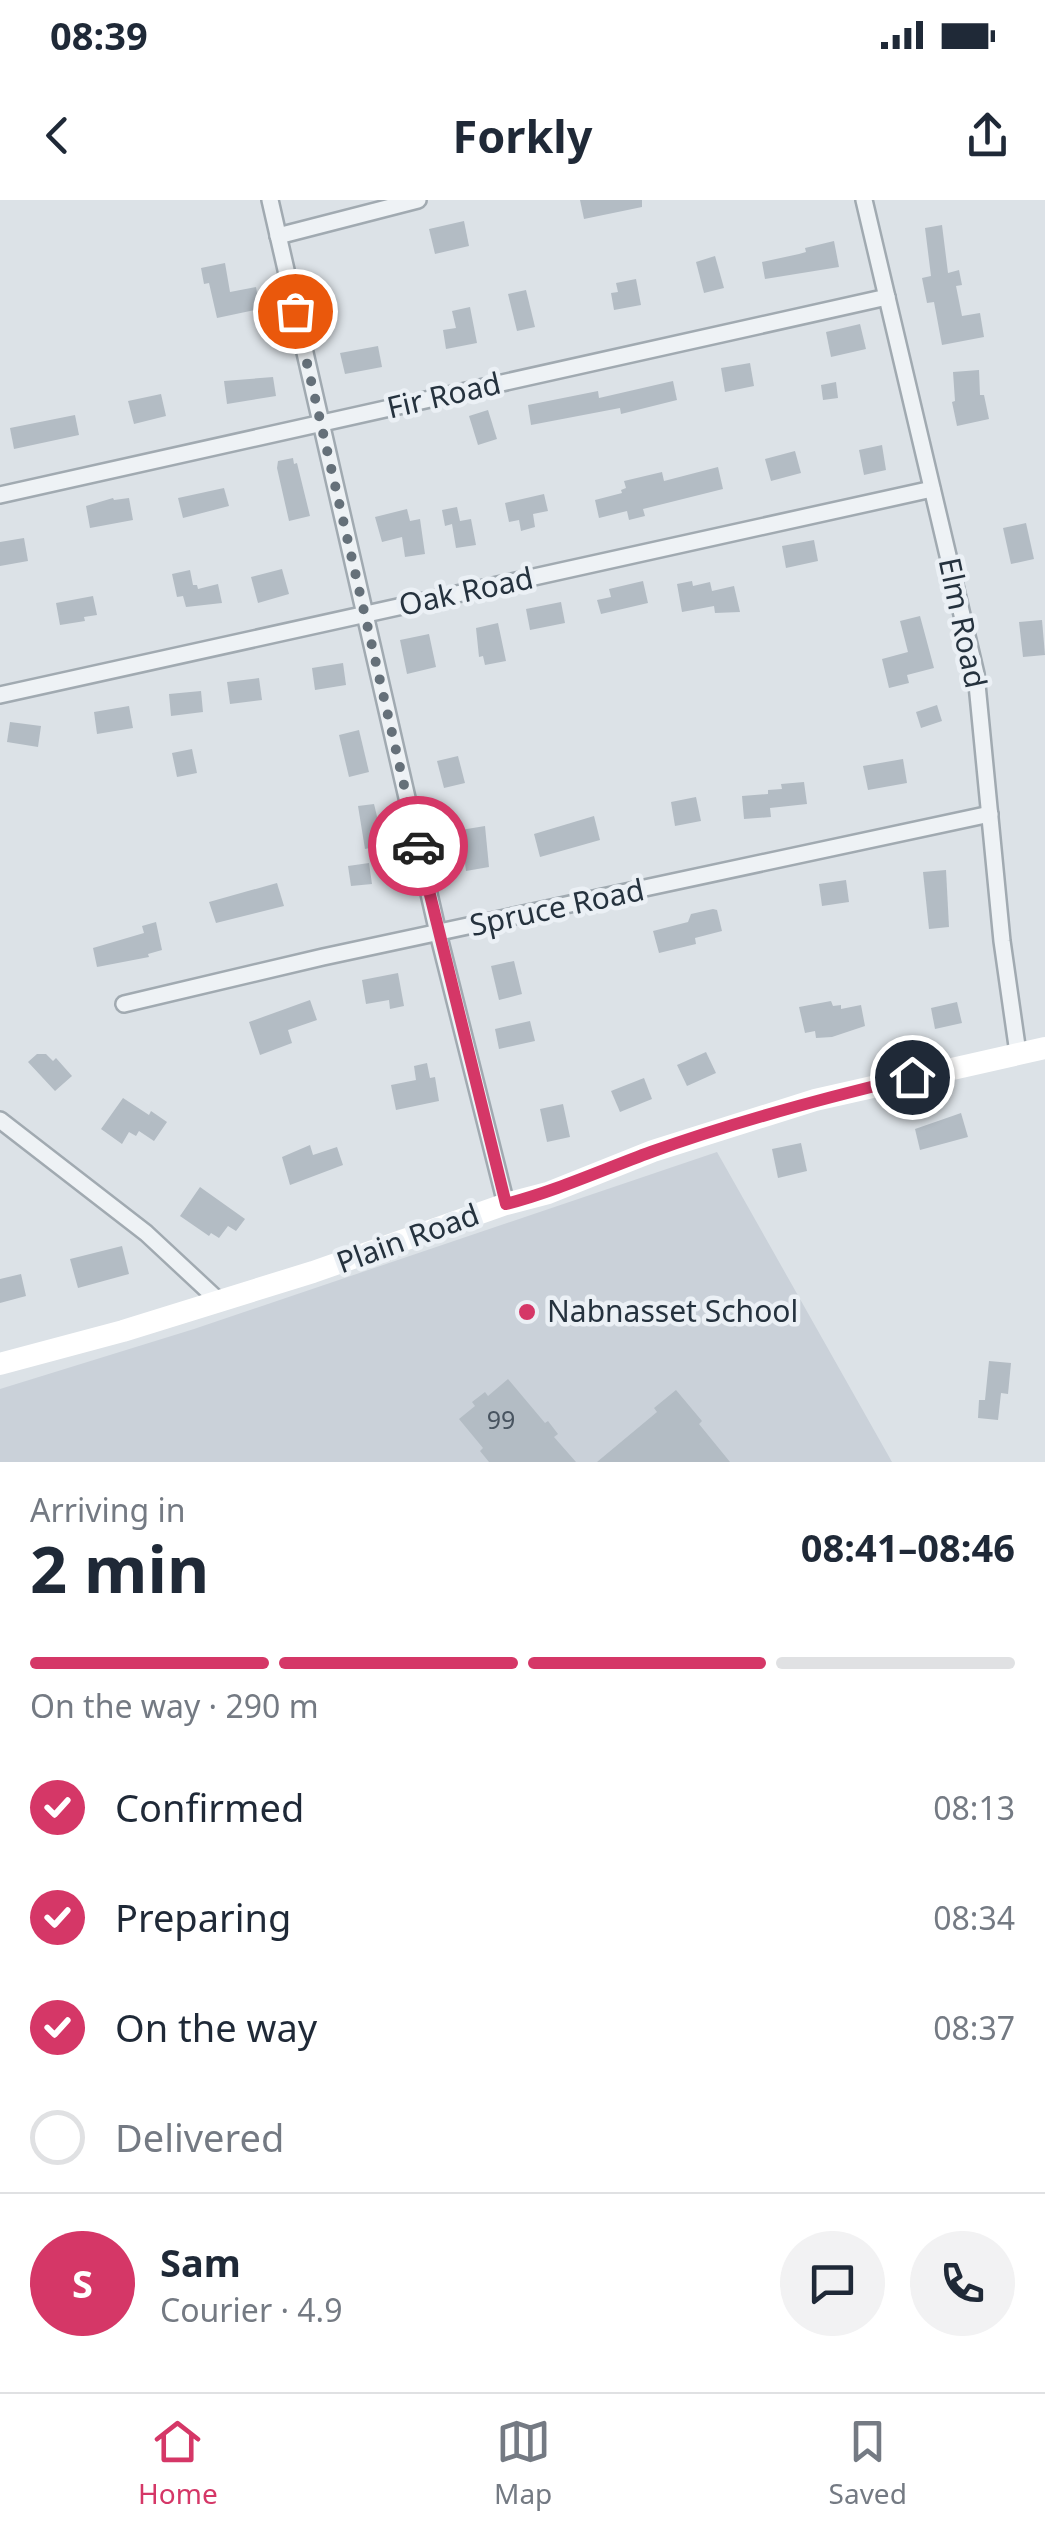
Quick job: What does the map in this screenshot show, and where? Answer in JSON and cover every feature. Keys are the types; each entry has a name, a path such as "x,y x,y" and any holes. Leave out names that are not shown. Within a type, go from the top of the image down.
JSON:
{"main road":[{"name":"Plain Road","path":"0,1364 313,1272 548,1193 652,1151 816,1100 1045,1048"}],"street":[{"path":"270,200 438,933 506,1204"},
{"path":"278,236 418,200"},
{"name":"Elm Road","path":"864,200 976,674 1018,1053"},
{"name":"Fir Road","path":"0,495 888,297"},
{"name":"Oak Road","path":"0,695 932,489"},
{"name":"Spruce Road","path":"124,1004 990,814"},
{"path":"0,1120 146,1233 219,1301"}],"shaded area":[{"name":"Nabnasset School","path":"717,1152 892,1462 0,1462 0,1389 194,1329"}],"building":[{"path":"580,200 642,200 642,207 584,219"},
{"path":"464,221 469,246 435,254 429,229"},
{"path":"942,225 948,273 959,270 962,285 956,286 962,316 980,313 984,337 942,345 934,302 927,303 922,278 931,276 925,228"},
{"path":"834,241 839,267 765,279 762,262"},
{"path":"715,256 724,288 704,293 696,262"},
{"path":"225,263 230,292 256,287 260,309 217,318 209,283 204,284 201,268"},
{"path":"636,279 641,305 614,310 611,293 618,292 616,283"},
{"path":"526,290 535,327 517,331 508,294"},
{"path":"470,307 477,343 446,349 443,330 456,328 452,311"},
{"path":"860,324 866,349 831,357 826,332"},
{"path":"378,346 382,367 345,374 340,353"},
{"path":"750,363 754,386 725,392 721,368"},
{"path":"979,370 980,395 984,395 989,419 957,426 952,402 953,372"},
{"path":"273,377 276,396 227,404 224,381"},
{"path":"673,381 677,400 621,414 620,408 531,425 528,405 598,391 599,398"},
{"path":"836,382 838,398 823,400 821,385"},
{"path":"161,394 166,416 134,424 128,401"},
{"path":"488,410 497,439 478,445 469,416"},
{"path":"75,415 79,435 14,449 10,428"},
{"path":"882,445 886,470 864,475 859,450"},
{"path":"795,451 801,473 771,481 765,459"},
{"path":"293,458 310,516 289,521 277,468 278,461"},
{"path":"718,467 723,489 643,509 645,516 629,520 627,511 599,518 595,500 622,493 626,488 624,481 662,472 664,481"},
{"path":"224,488 229,506 183,518 178,498"},
{"path":"544,494 548,511 533,514 535,527 521,531 519,520 509,522 505,503"},
{"path":"129,498 133,520 90,528 86,506"},
{"path":"457,507 460,521 471,519 476,545 456,548 452,524 445,526 442,510"},
{"path":"407,509 410,521 420,519 425,554 405,557 402,537 382,542 375,517"},
{"path":"1026,523 1034,559 1011,564 1003,528"},
{"path":"24,538 28,561 0,566 0,542"},
{"path":"814,540 818,561 786,568 782,546"},
{"path":"282,569 289,594 258,603 251,577"},
{"path":"190,570 193,585 198,589 218,584 222,603 186,607 183,596 177,597 172,574"},
{"path":"643,581 648,603 601,614 597,600 611,597 609,589"},
{"path":"692,581 693,586 710,582 712,591 734,586 740,612 715,613 714,606 682,612 677,584"},
{"path":"93,596 97,615 60,625 56,603"},
{"path":"561,602 565,623 530,630 526,609"},
{"path":"920,616 934,668 907,675 909,683 889,688 882,659 908,652 900,621"},
{"path":"1042,620 1045,655 1023,657 1019,622"},
{"path":"498,623 506,661 485,665 483,656 479,657 476,628"},
{"path":"429,634 436,667 407,674 400,640"},
{"path":"343,663 346,685 315,690 312,668"},
{"path":"259,678 262,700 230,704 227,682"},
{"path":"201,691 203,712 171,716 169,694"},
{"path":"937,705 942,721 921,728 916,712"},
{"path":"129,706 133,728 97,734 94,712"},
{"path":"10,722 41,726 38,747 7,742"},
{"path":"359,730 369,772 349,777 339,735"},
{"path":"192,749 197,773 177,777 172,753"},
{"path":"458,756 465,783 444,788 437,761"},
{"path":"903,759 907,783 868,790 863,766"},
{"path":"804,782 807,804 770,808 771,817 744,819 742,796 768,794 768,790 782,789 781,784"},
{"path":"696,797 701,821 675,826 671,802"},
{"path":"374,804 384,845 365,849 358,806"},
{"path":"594,816 600,840 540,857 534,834"},
{"path":"485,826 489,867 466,871 461,830"},
{"path":"369,863 372,884 351,886 348,866"},
{"path":"946,870 949,927 929,929 923,872"},
{"path":"846,880 849,902 822,906 819,884"},
{"path":"277,883 284,906 216,923 209,902"},
{"path":"717,910 722,931 695,938 696,944 659,953 653,931 688,922 691,914"},
{"path":"156,922 162,950 148,954 149,957 97,967 93,948 144,933 142,926"},
{"path":"514,961 522,994 499,1000 491,966"},
{"path":"398,973 404,1006 390,1009 389,1000 366,1004 362,980"},
{"path":"310,1000 317,1020 288,1030 292,1043 260,1055 249,1022"},
{"path":"831,1001 833,1006 841,1005 841,1009 861,1005 865,1026 832,1037 816,1038 815,1031 805,1033 799,1007"},
{"path":"957,1002 962,1023 935,1029 931,1008"},
{"path":"530,1021 535,1041 499,1049 495,1029"},
{"path":"706,1052 716,1073 687,1086 677,1065"},
{"path":"37,1054 46,1054 53,1061 56,1058 72,1076 55,1091 28,1062"},
{"path":"427,1063 430,1078 435,1077 439,1101 396,1110 391,1085 416,1080 414,1066"},
{"path":"644,1078 652,1099 620,1112 611,1091"},
{"path":"123,1098 167,1122 154,1141 139,1131 136,1136 129,1132 122,1144 101,1129"},
{"path":"563,1104 570,1137 547,1142 540,1109"},
{"path":"961,1113 968,1137 920,1150 915,1129"},
{"path":"801,1143 807,1171 778,1178 772,1149"},
{"path":"310,1145 313,1155 337,1147 343,1165 290,1185 282,1157"},
{"path":"200,1187 245,1219 236,1231 228,1226 219,1238 211,1233 209,1236 180,1216"},
{"path":"122,1246 129,1274 78,1288 70,1259"},
{"path":"21,1274 26,1296 0,1303 0,1279"},
{"path":"989,1361 1011,1363 1008,1394 1001,1393 998,1420 978,1418 979,1400 985,1400"},
{"path":"508,1379 545,1423 548,1421 558,1434 554,1437 576,1462 489,1462 480,1451 483,1448 459,1419 475,1406 472,1402 485,1392 488,1396"},
{"path":"676,1390 730,1462 597,1462 657,1412 654,1408"}],"way so far":[{"path":"295,311 418,846"}],"place":[{"name":"Nabnasset School","path":"527,1312"}],"route":[{"path":"418,846 506,1204 548,1193 652,1151 816,1100 912,1077"}]}
